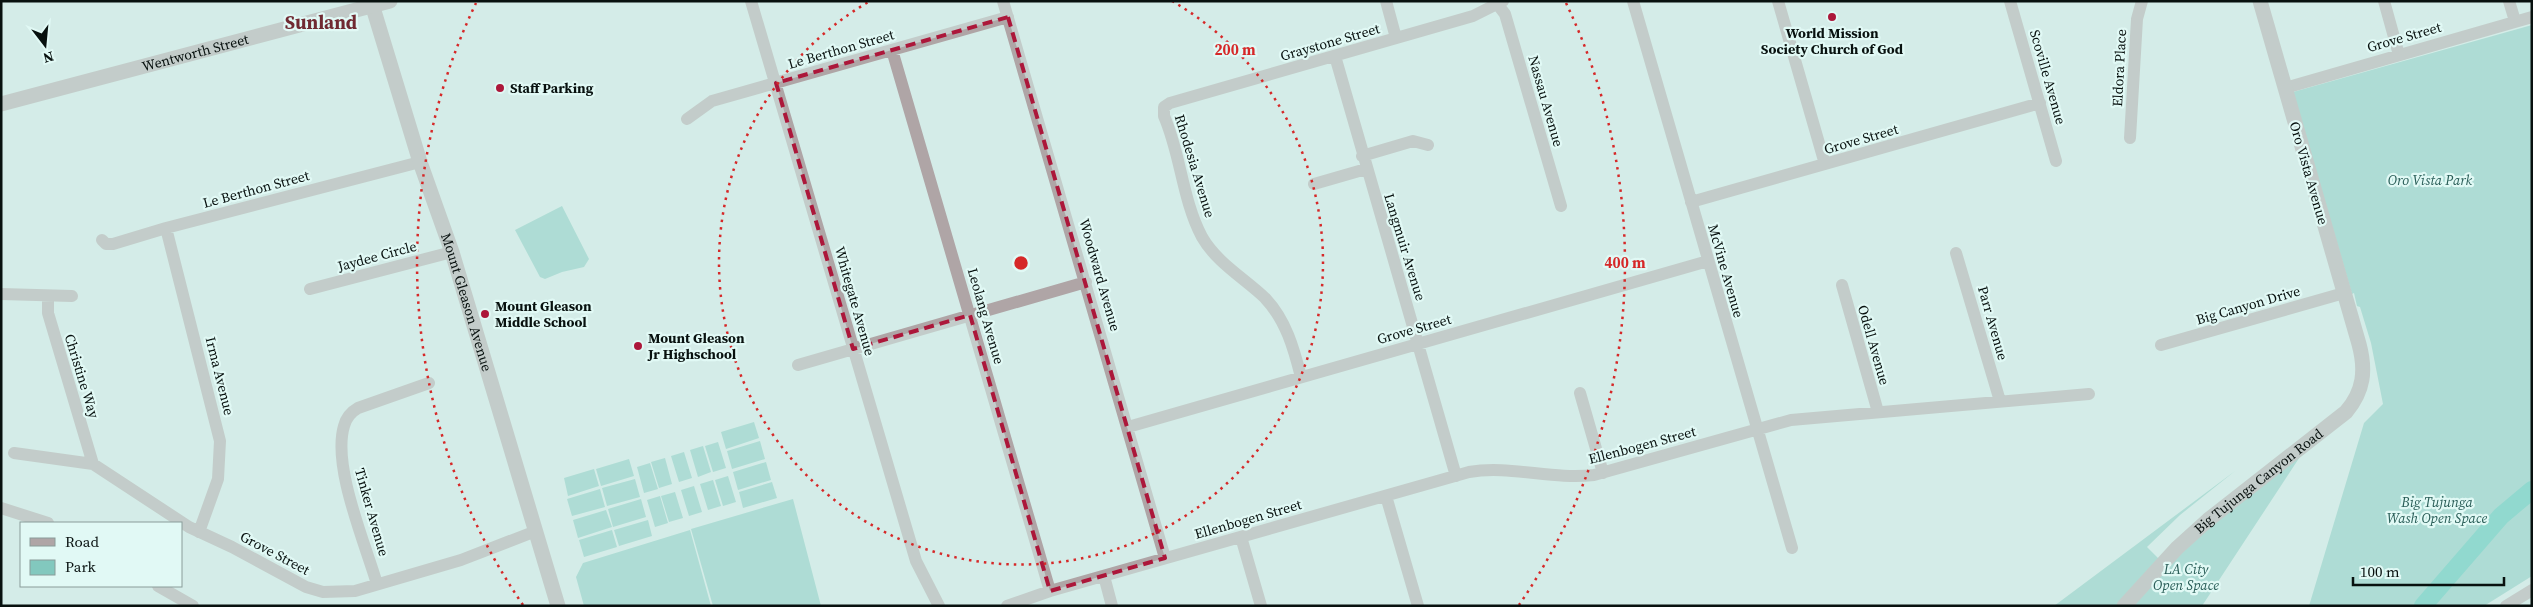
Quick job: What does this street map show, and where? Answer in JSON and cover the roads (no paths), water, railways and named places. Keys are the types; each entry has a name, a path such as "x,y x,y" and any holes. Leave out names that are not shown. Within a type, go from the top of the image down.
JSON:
{"street":[{"name":"Wentworth Street","path":"1,104 371,4 390,1"},
{"name":"Whitegate Avenue","path":"752,1 916,562 939,606"},
{"name":"Woodward Avenue","path":"1003,1 1166,558"},
{"path":"1386,1 1396,38"},
{"name":"McVine Avenue","path":"1633,1 1792,548"},
{"path":"1778,1 1825,164"},
{"name":"Scoville Avenue","path":"2010,1 2056,161"},
{"name":"Eldora Place","path":"2130,138 2137,19 2142,1"},
{"name":"Oro Vista Avenue","path":"2260,1 2359,344"},
{"path":"2384,1 2399,54"},
{"path":"2509,1 2515,21"},
{"name":"Graystone Street","path":"1164,107 1170,103 1474,16 1501,3"},
{"name":"Nassau Avenue","path":"1501,3 1561,206"},
{"name":"Mount Gleason Avenue","path":"371,4 420,162 452,252 558,606"},
{"name":"Grove Street","path":"2285,88 2532,16"},
{"name":"Le Berthon Street","path":"687,119 712,101 1008,17"},
{"name":"Leolang Avenue","path":"892,50 1050,591"},
{"name":"Langmuir Avenue","path":"1335,56 1362,156 1456,476"},
{"name":"Grove Street","path":"1691,202 2040,103"},
{"name":"Rhodesia Avenue","path":"1164,107 1164,116 1193,215 1203,238 1214,253 1274,309 1292,343 1301,377"},
{"path":"1362,156 1413,142 1428,145"},
{"name":"Le Berthon Street","path":"102,240 106,244 113,244 166,228 420,162"},
{"path":"1314,184 1366,169"},
{"name":"Irma Avenue","path":"166,228 220,441 218,478 199,532"},
{"name":"Jaydee Circle","path":"310,289 452,252"},
{"name":"Parr Avenue","path":"1956,253 2000,401"},
{"name":"Grove Street","path":"1128,427 1708,261"},
{"path":"798,365 1086,282"},
{"name":"Odell Avenue","path":"1842,286 1878,412"},
{"name":"Big Canyon Drive","path":"2161,345 2344,293"},
{"path":"1,294 72,296"},
{"name":"Christine Way","path":"48,296 48,313 93,464"},
{"name":"Big Tujunga Canyon Road","path":"2124,606 2177,548 2208,520 2304,447 2352,405 2363,380 2363,361 2359,344"},
{"name":"Tinker Avenue","path":"377,584 344,474 342,447 344,425 352,412 358,408 429,383"},
{"path":"1580,393 1603,473"},
{"name":"Ellenbogen Street","path":"1007,606 1050,591 1456,476 1495,470 1572,477 1603,473 1756,429 1798,419 2089,394"},
{"name":"Grove Street","path":"14,453 93,464 199,532 232,547 306,587 320,592 344,593 473,557 516,537 536,531"},
{"path":"1386,496 1418,606"},
{"path":"1,508 45,522"},
{"path":"1241,537 1261,606"},
{"path":"1104,576 1112,606"},
{"path":"160,587 193,606"},
{"path":"2506,606 2532,590"}],"waterway":[{"path":"2423,606 2501,516 2532,490"}],"place":[{"name":"World Mission Society Church of God","path":"1832,17"},
{"name":"Staff Parking","path":"500,88"},
{"name":"Mount Gleason Middle School","path":"485,314"},
{"name":"Mount Gleason Jr Highschool","path":"638,346"}],"district":[{"name":"Sunland","path":"321,22"}],"park label":[{"name":"Oro Vista Park","path":"2430,180"},
{"name":"Big Tujunga Wash Open Space","path":"2437,510"},
{"name":"LA City Open Space","path":"2186,578"}]}
